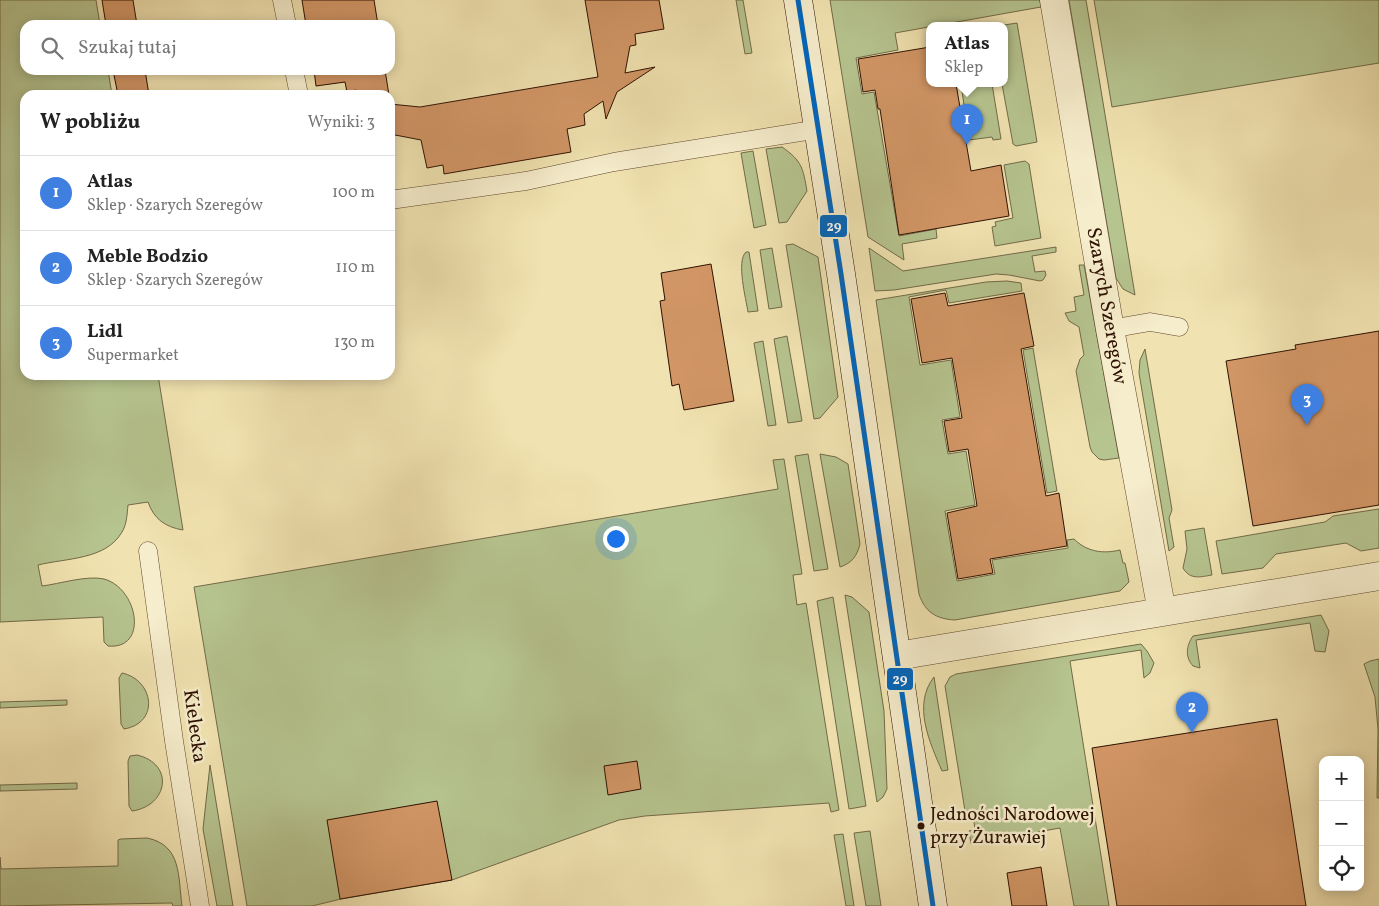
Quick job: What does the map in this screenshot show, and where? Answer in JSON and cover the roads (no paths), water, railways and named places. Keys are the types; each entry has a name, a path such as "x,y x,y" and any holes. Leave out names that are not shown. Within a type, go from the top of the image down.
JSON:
{"street":[{"path":"798,0 820,129 932,906"},
{"name":"Szarych Szeregów","path":"1054,0 1110,329 1162,612"},
{"path":"897,656 1379,576"}],"lane":[{"path":"282,0 286,20"},
{"path":"295,75 297,90"},
{"path":"395,199 526,181 614,162 820,129"},
{"path":"1110,329 1150,322 1179,328"},
{"name":"Kielecka","path":"148,552 174,741 200,906"}],"place":[{"name":"Atlas","path":"967,145"},
{"name":"Lidl","path":"1307,425"},
{"name":"Meble Bodzio","path":"1192,733"},
{"name":"Jedności Narodowej przy Żurawiej","path":"921,826"}]}
